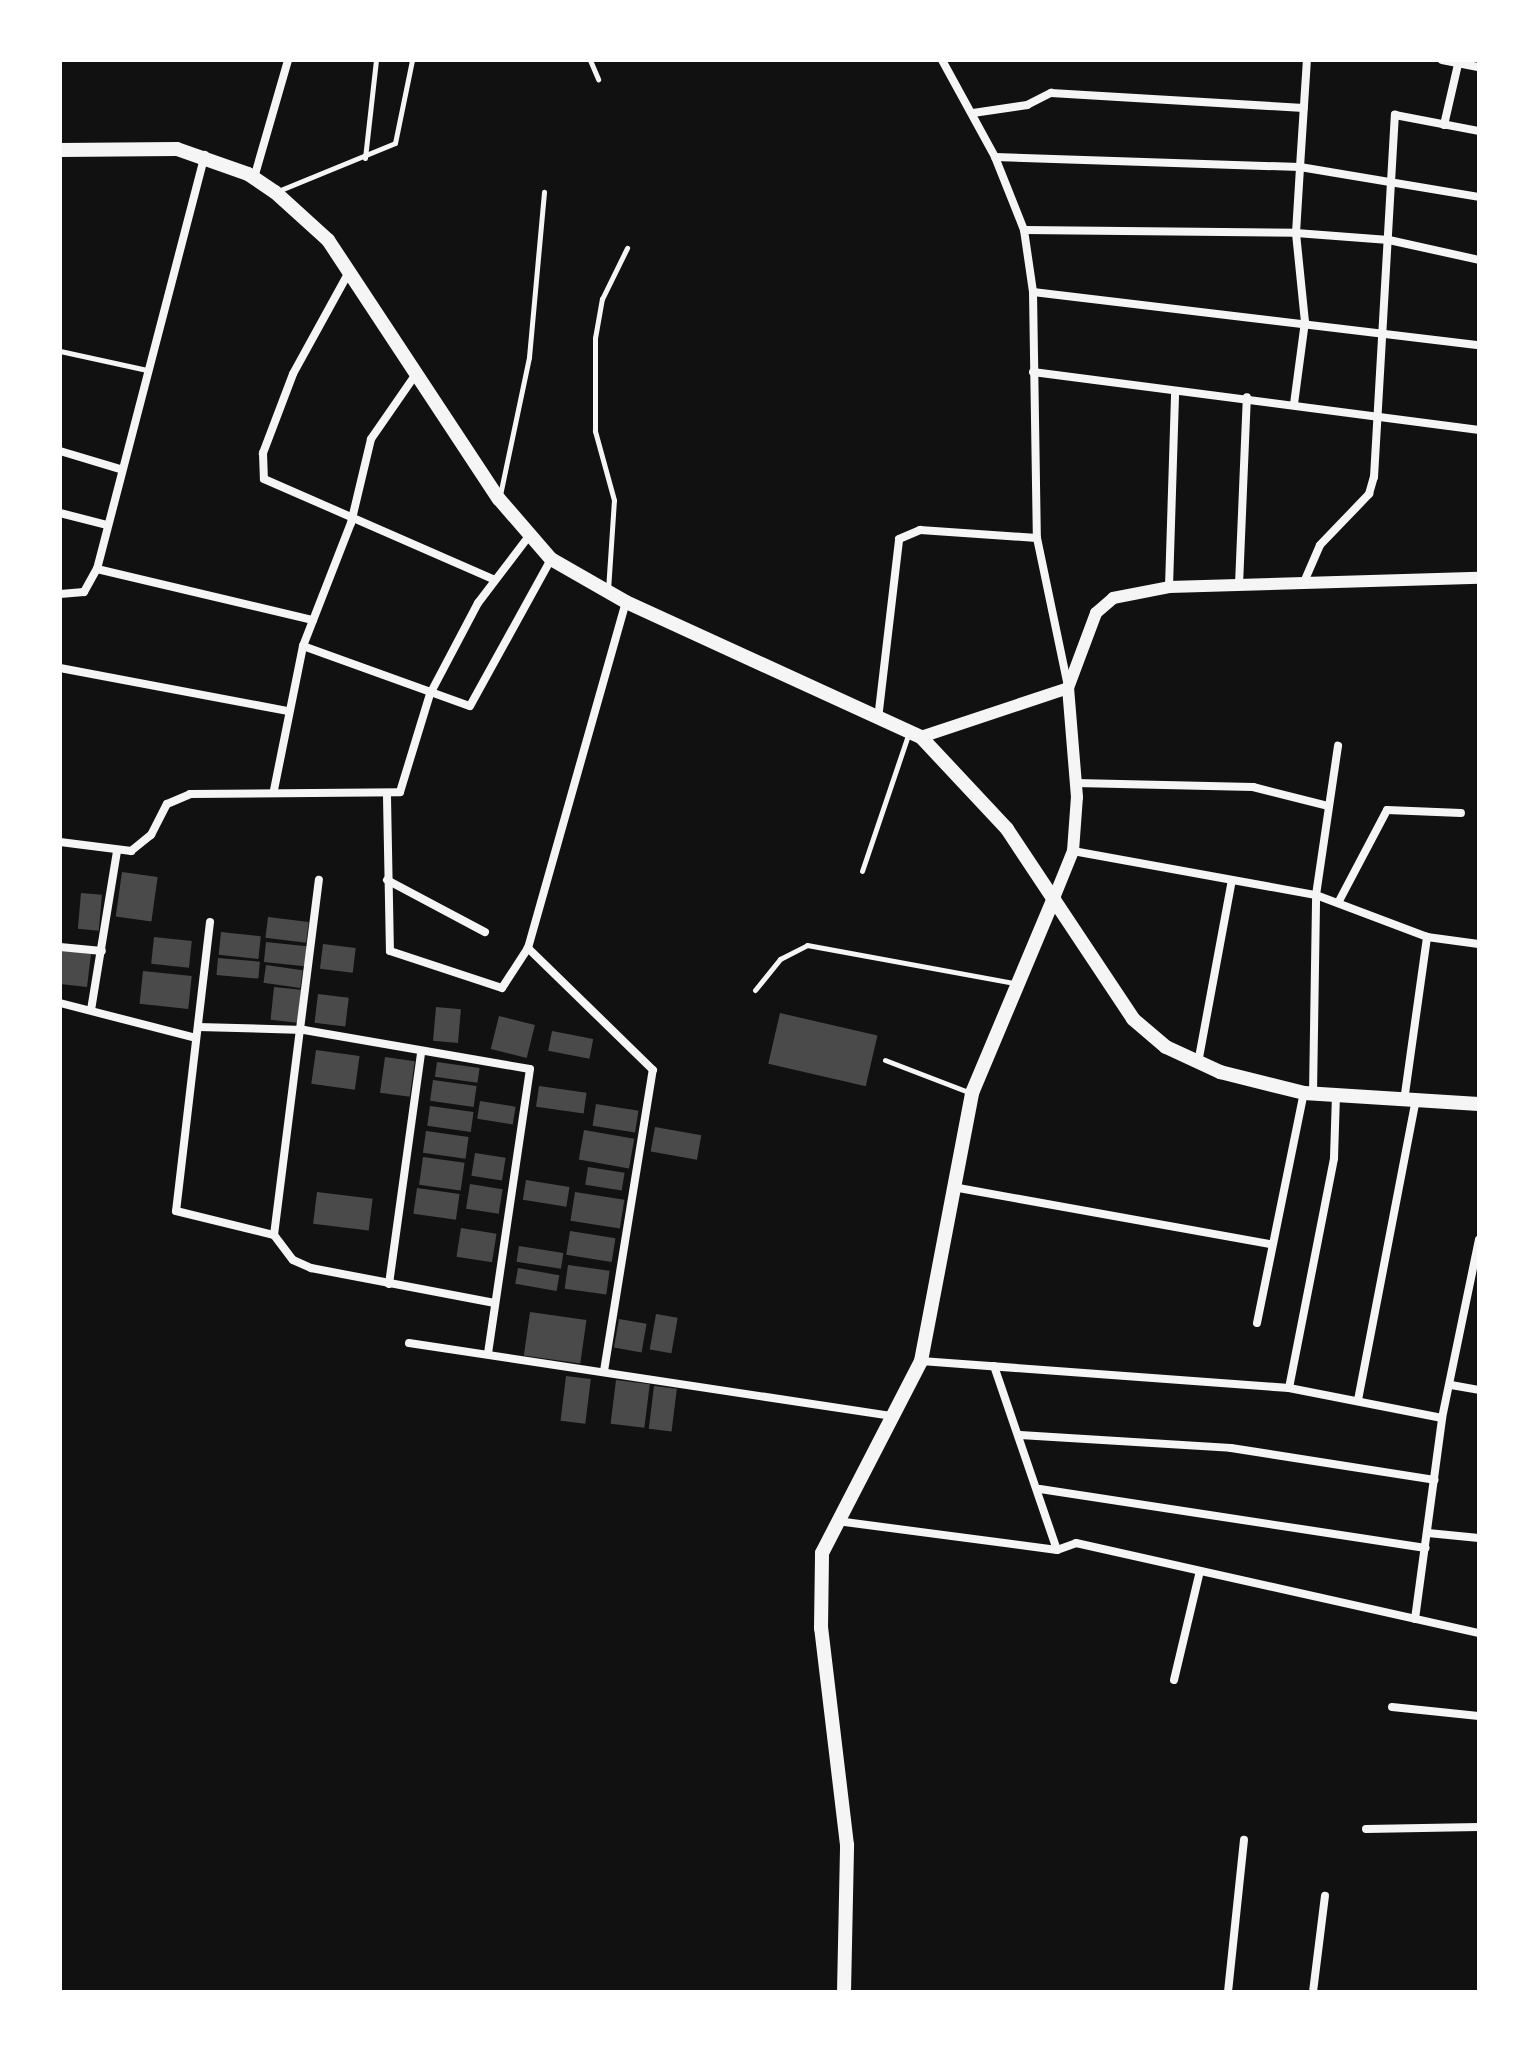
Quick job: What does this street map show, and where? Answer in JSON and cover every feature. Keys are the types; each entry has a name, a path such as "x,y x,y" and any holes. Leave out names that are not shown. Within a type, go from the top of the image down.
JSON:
{"main road":[{"path":"60,150 133,144 205,155 254,178 275,192 350,270 499,499 551,559 607,593 915,734 1007,829 1133,1019 1198,1063 1308,1093 1410,1103 1479,1104"},
{"path":"844,1992 845,1803 819,1571 837,1521 921,1361 972,1093 1054,898"}],"street":[{"path":"254,178 288,60"},
{"path":"942,60 995,157 1024,230 1033,292 1037,538 1068,688 1076,783 1073,851 1054,898"},
{"path":"1294,404 1305,322 1296,233 1307,60"},
{"path":"1442,60 1479,67"},
{"path":"1444,125 1459,61"},
{"path":"973,113 1027,105 1051,93 1304,108"},
{"path":"1304,582 1320,545 1369,494 1384,334 1395,115 1479,131"},
{"path":"60,594 84,592 97,569 120,469 205,155"},
{"path":"995,157 1300,167 1479,197"},
{"path":"1024,230 1296,233 1389,240 1479,260"},
{"path":"350,270 299,362 259,468 271,485 351,523 493,579"},
{"path":"1033,292 1479,345"},
{"path":"1033,372 1175,392 1247,397 1376,421 1479,430"},
{"path":"274,790 287,711 303,646 351,523 371,439 416,374"},
{"path":"1169,587 1175,392"},
{"path":"1239,585 1247,397"},
{"path":"60,451 120,469"},
{"path":"60,513 107,525"},
{"path":"878,719 899,539 920,530 1037,538"},
{"path":"60,842 117,851 141,846 176,796 274,790 387,797 405,784 430,694 493,579 529,536"},
{"path":"303,646 463,707 476,702 507,629 551,559"},
{"path":"97,569 313,620"},
{"path":"1068,688 1096,613 1113,598 1169,587 1479,578"},
{"path":"387,797 387,942 398,956 502,988 528,948 626,602"},
{"path":"60,668 287,711"},
{"path":"915,734 1068,688"},
{"path":"1257,1323 1269,1244 1308,1093 1316,895 1338,746"},
{"path":"1076,783 1253,787 1328,806"},
{"path":"1338,903 1387,810 1461,813"},
{"path":"91,1010 117,851"},
{"path":"1073,851 1316,895 1427,937 1479,944"},
{"path":"274,1235 304,1030 319,880"},
{"path":"387,880 485,932"},
{"path":"1198,1063 1232,880"},
{"path":"210,922 174,1206 188,1217 274,1235 293,1260 311,1268 495,1303"},
{"path":"1358,1400 1410,1103 1427,937"},
{"path":"60,947 102,951"},
{"path":"528,948 653,1070 604,1371"},
{"path":"60,1003 196,1038"},
{"path":"198,1027 304,1030 530,1069 488,1353"},
{"path":"389,1284 421,1052"},
{"path":"1289,1388 1334,1158 1336,1094"},
{"path":"953,1187 1269,1244"},
{"path":"1415,1619 1442,1418 1479,1240"},
{"path":"1468,1296 1479,1300"},
{"path":"409,1343 893,1416"},
{"path":"921,1361 1289,1388 1442,1418"},
{"path":"994,1366 1040,1489 1057,1550"},
{"path":"1451,1385 1479,1390"},
{"path":"1020,1435 1231,1448 1435,1480"},
{"path":"1040,1489 1426,1548"},
{"path":"837,1521 1057,1550 1076,1543 1479,1633"},
{"path":"1428,1533 1479,1538"},
{"path":"1174,1680 1200,1571"},
{"path":"1392,1707 1479,1716"},
{"path":"1366,1829 1479,1827"},
{"path":"1228,1992 1244,1840"},
{"path":"1313,1992 1325,1896"}],"lane":[{"path":"365,158 376,60"},
{"path":"275,192 365,158 395,143 412,60"},
{"path":"590,60 598,79"},
{"path":"499,499 529,357 544,192"},
{"path":"607,593 614,500 595,431 595,338 602,299 627,248"},
{"path":"60,351 147,370"},
{"path":"862,871 915,734"},
{"path":"755,990 780,959 807,945 1016,984"},
{"path":"885,1060 972,1093"}],"building":[{"path":"122,872 158,877 151,922 116,917"},
{"path":"81,893 102,895 99,931 78,929"},
{"path":"268,917 309,922 306,943 265,938"},
{"path":"221,932 261,936 258,959 219,955"},
{"path":"154,937 192,941 189,968 151,964"},
{"path":"266,942 307,946 305,966 264,962"},
{"path":"323,944 356,948 353,973 320,969"},
{"path":"60,950 91,954 87,987 60,984"},
{"path":"218,958 260,962 258,979 217,975"},
{"path":"266,965 303,970 300,988 263,983"},
{"path":"143,971 192,976 188,1009 140,1004"},
{"path":"274,987 301,990 297,1023 271,1020"},
{"path":"318,994 349,998 345,1027 314,1023"},
{"path":"436,1007 461,1009 458,1043 433,1041"},
{"path":"780,1013 877,1035 866,1086 768,1064"},
{"path":"499,1016 535,1025 527,1058 491,1049"},
{"path":"552,1031 593,1039 589,1059 548,1051"},
{"path":"316,1050 360,1056 355,1090 311,1084"},
{"path":"385,1057 415,1061 410,1097 380,1093"},
{"path":"437,1062 480,1068 477,1083 435,1077"},
{"path":"433,1080 477,1086 474,1107 430,1101"},
{"path":"539,1086 587,1093 584,1113 536,1107"},
{"path":"480,1101 516,1107 513,1124 477,1119"},
{"path":"596,1104 638,1111 635,1132 593,1126"},
{"path":"430,1106 474,1112 471,1132 427,1126"},
{"path":"655,1127 701,1135 697,1160 651,1152"},
{"path":"584,1130 634,1139 629,1168 579,1160"},
{"path":"426,1131 469,1137 466,1159 423,1153"},
{"path":"475,1153 506,1158 502,1181 471,1176"},
{"path":"423,1157 465,1163 461,1191 419,1185"},
{"path":"588,1167 625,1173 622,1191 585,1185"},
{"path":"526,1180 569,1187 566,1207 523,1200"},
{"path":"470,1184 503,1189 499,1214 466,1209"},
{"path":"417,1188 460,1194 456,1220 413,1214"},
{"path":"317,1192 373,1199 369,1231 313,1224"},
{"path":"575,1192 624,1200 620,1228 570,1221"},
{"path":"461,1228 497,1234 492,1262 456,1257"},
{"path":"570,1231 615,1238 612,1262 566,1255"},
{"path":"519,1246 563,1253 561,1269 516,1262"},
{"path":"568,1265 610,1271 606,1295 565,1289"},
{"path":"518,1268 559,1275 557,1291 515,1284"},
{"path":"530,1312 586,1320 580,1364 524,1356"},
{"path":"656,1314 678,1318 671,1353 650,1349"},
{"path":"619,1319 647,1324 642,1352 614,1348"},
{"path":"566,1376 591,1379 585,1424 561,1421"},
{"path":"616,1380 650,1384 644,1428 611,1424"},
{"path":"654,1386 677,1389 672,1431 649,1429"}]}
